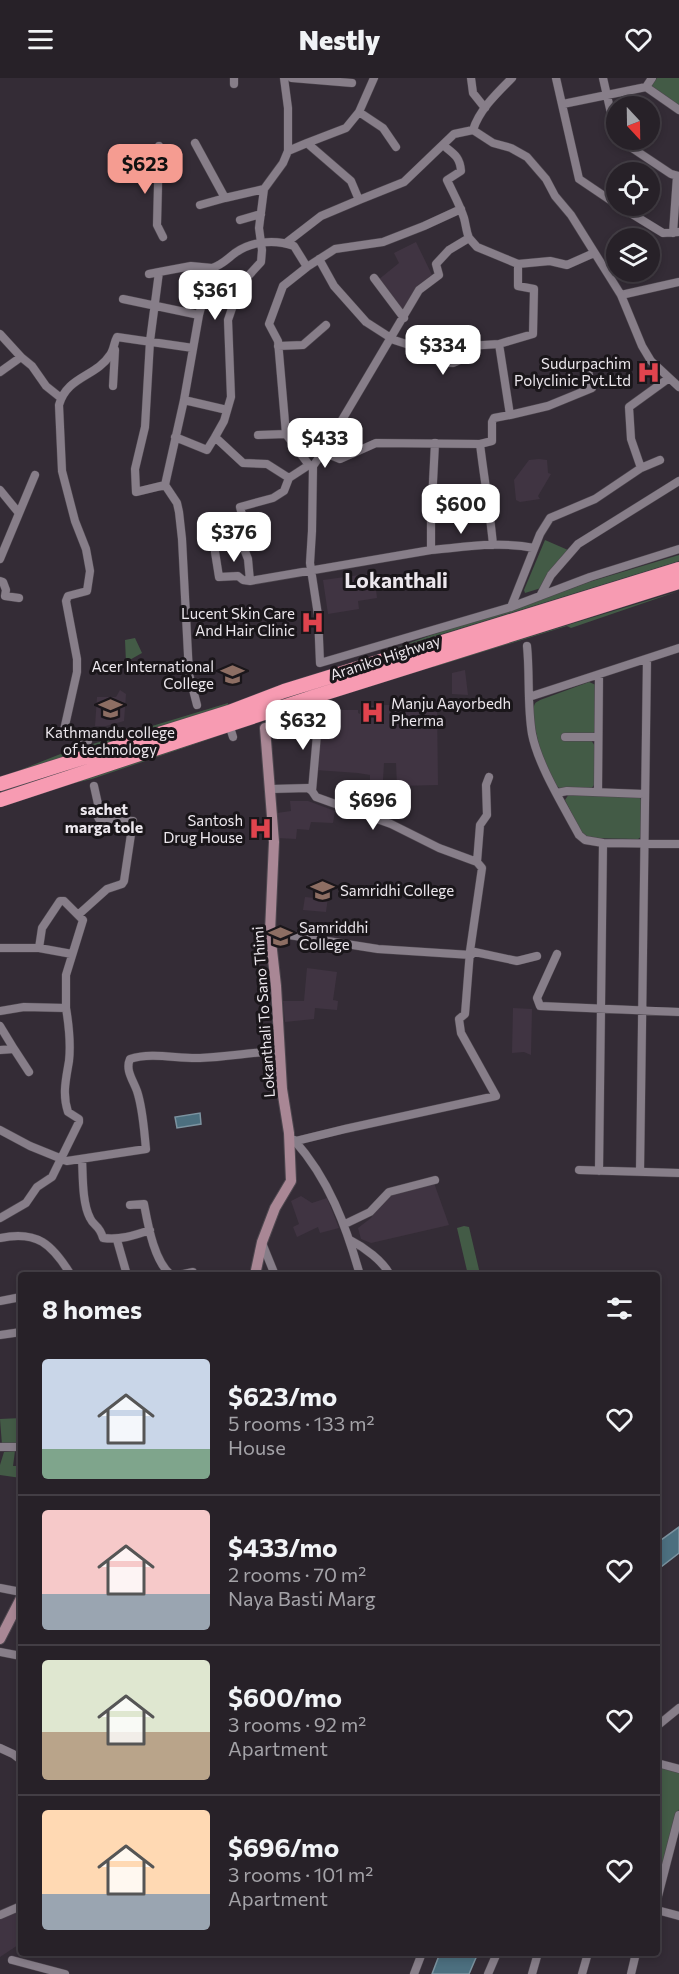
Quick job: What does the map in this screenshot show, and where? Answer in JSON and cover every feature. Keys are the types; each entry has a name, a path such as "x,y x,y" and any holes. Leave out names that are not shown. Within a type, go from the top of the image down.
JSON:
{"highway":[{"name":"Araniko Highway","path":"0,784 230,725 295,688 679,570"},
{"name":"Araniko Highway","path":"0,800 679,582"}],"main road":[{"name":"Lokanthali To Sano Thimi","path":"265,728 274,842 270,932 282,1089 293,1137"},
{"path":"256,1272 261,1242 275,1208 291,1181 293,1137"},
{"path":"0,1639 18,1604"}],"street":[{"path":"175,437 207,450 224,421 231,397 228,320 240,285 261,262 259,228 264,189 283,163 288,151 288,108 284,78"},
{"path":"292,78 352,83"},
{"path":"288,151 346,128 359,112 374,78"},
{"path":"471,78 473,93 485,108"},
{"path":"473,130 476,120 485,108 512,78"},
{"path":"556,78 579,179 606,197"},
{"path":"603,78 607,95"},
{"path":"563,104 646,87 652,78"},
{"path":"646,87 679,110"},
{"path":"359,112 383,128 396,147"},
{"path":"286,243 321,216 404,182 454,134 473,130 493,143 511,148 527,157 546,179 621,296 642,346 651,361 679,387"},
{"path":"195,143 225,198"},
{"path":"308,143 351,181 359,200"},
{"path":"159,146 157,225 163,237"},
{"path":"444,146 460,161 461,171 447,180 461,209 465,230 477,247 518,264 550,261 567,265 594,253"},
{"path":"636,150 678,176 676,233 663,233 636,216"},
{"path":"200,205 264,189"},
{"path":"461,209 382,242 334,249 283,286 269,324 278,340 286,434 311,465 310,563 318,615 320,663 511,607 590,577 679,549"},
{"path":"240,220 261,214"},
{"path":"250,580 248,559 235,526 244,522 240,507 273,498 284,491 289,478 311,465 323,452 419,290 439,275 436,264 449,250 469,238"},
{"path":"149,274 190,266 212,268 245,248 276,241 294,246 307,267"},
{"path":"319,259 345,300 366,322 390,337 425,350 434,359 446,363 464,358 465,348 468,345 499,344 534,334 534,288 518,286 518,264"},
{"path":"197,705 189,674 179,512 177,503 165,485 184,400 199,315 212,268"},
{"path":"159,272 153,306 145,427 135,469 135,492 165,485"},
{"path":"374,278 404,318"},
{"path":"621,296 679,282"},
{"path":"123,299 199,315"},
{"path":"278,346 303,345 326,325"},
{"path":"0,334 32,366 46,386 61,398"},
{"path":"88,741 64,730 77,672 77,659 66,601 68,596 87,591 90,571 86,549 75,521 62,471 59,405 64,391 110,355 116,339 121,336 193,348"},
{"path":"113,386 116,339"},
{"path":"499,344 510,415"},
{"path":"0,372 21,357"},
{"path":"323,452 340,459 376,442 480,444 492,441 494,418 548,406 592,388 587,367"},
{"path":"641,468 631,439 629,407 669,378"},
{"path":"184,400 227,410"},
{"path":"258,435 286,434"},
{"path":"215,437 243,463 267,464 289,478"},
{"path":"431,550 430,521 435,443"},
{"path":"480,444 493,545"},
{"path":"511,607 534,548 550,518 595,499 641,468 660,460"},
{"path":"0,559 3,546 35,474"},
{"path":"540,596 551,575 578,543 679,481"},
{"path":"0,490 18,512"},
{"path":"215,552 219,578 238,576 243,580 250,580 311,572 431,550 493,545 520,545 534,548"},
{"path":"0,581 3,582 6,590 5,596 19,598"},
{"path":"527,646 529,697 535,746 582,838 603,843 679,844"},
{"path":"529,697 679,648"},
{"path":"640,1172 646,659"},
{"path":"598,792 599,675"},
{"path":"293,1137 345,1129 496,1096 461,1033 459,1023 459,1019 465,1014 470,953 482,868 477,862 439,848 391,824 316,797 312,790 318,712"},
{"path":"565,737 598,737"},
{"path":"477,862 480,825 487,815 488,808 486,785 489,777"},
{"path":"78,915 107,889 122,884 133,825 133,821 99,819 94,786"},
{"path":"271,789 303,787 312,790"},
{"path":"557,793 644,794"},
{"path":"599,1171 603,843"},
{"path":"0,1218 26,1203 37,1187 52,1177 79,1122 79,1119 68,1112 64,1087 69,1059 70,1030 66,1008 66,975 83,920 64,901 60,901 42,928 39,948"},
{"path":"270,932 378,949 470,953 517,961 537,956"},
{"path":"0,948 39,948 72,954"},
{"path":"557,954 537,998 540,1006 679,1012"},
{"path":"0,1011 24,1007 66,1008"},
{"path":"0,1026 29,1072"},
{"path":"0,1050 14,1049"},
{"path":"0,1130 61,1159 72,1161 146,1149 140,1104 129,1073 130,1059 165,1056 201,1058 280,1051"},
{"name":"Lokanthali To Sano Thimi","path":"293,1137 326,1185 345,1224 359,1272"},
{"path":"82,1159 89,1217 98,1226 103,1238 117,1240 129,1238 150,1230"},
{"path":"579,1170 679,1173"},
{"path":"345,1224 370,1212 389,1192 435,1180"},
{"path":"130,1205 144,1204 154,1247 167,1272"},
{"path":"0,1238 17,1234 42,1240 56,1253 69,1272"},
{"path":"117,1240 126,1272"},
{"path":"350,1240 385,1266 388,1272"},
{"path":"261,1242 274,1272"},
{"path":"0,1301 18,1298"},
{"path":"0,1335 18,1332"},
{"path":"0,1447 18,1447"},
{"path":"0,1588 18,1591"},
{"path":"0,1652 18,1655"},
{"path":"660,1724 679,1708"},
{"path":"0,1748 18,1758"},
{"path":"660,1764 679,1769"},
{"path":"660,1888 679,1815"},
{"path":"0,1915 18,1907"},
{"path":"660,1911 679,1916"},
{"path":"414,1974 421,1956"},
{"path":"488,1974 496,1956"},
{"path":"532,1974 537,1956"},
{"path":"582,1974 587,1956"},
{"path":"631,1974 635,1956"},
{"path":"12,1960 60,1973"}],"shaded area":[{"path":"416,242 432,275 418,286 402,313 378,280 399,263 394,253"},
{"path":"529,460 547,460 548,473 551,474 538,496 540,499 520,502 516,500 514,480"},
{"path":"374,573 377,598 358,601 359,609 328,614 323,580"},
{"path":"465,670 468,695 452,694 452,673"},
{"name":"Kathmandu college of technology","path":"120,690 126,694 124,721 106,726 95,726 97,697 116,697"},
{"path":"437,704 438,785 397,786 396,763 384,763 383,780 370,780 370,775 358,773 316,770 321,716 339,710 358,710 360,714 361,706"},
{"path":"290,801 308,801 335,811 333,823 311,822 309,830 297,829 296,839 277,838 277,813 291,811"},
{"name":"Samridhi College","path":"317,880 330,882 326,912 303,910 305,897 315,898"},
{"path":"307,968 337,972 333,1000 338,1001 337,1010 315,1008 314,1019 285,1022 283,1001 304,1001"},
{"path":"513,1008 532,1009 531,1055 524,1052 512,1053"},
{"path":"434,1183 449,1225 371,1243 361,1239 358,1228 371,1218 385,1196"},
{"path":"301,1196 312,1203 327,1198 339,1228 320,1233 318,1227 297,1237 293,1227 299,1224 291,1201"},
{"path":"18,1911 18,1945 0,1957 0,1919"}],"green space":[{"path":"657,78 679,78 679,106 651,86"},
{"path":"545,540 568,550 549,573 541,588 525,593 524,590"},
{"path":"679,555 679,561 390,650 459,625 513,610 589,582"},
{"path":"679,591 571,628 567,626 433,666"},
{"path":"135,638 142,653 126,662 125,640"},
{"path":"589,682 596,685 595,729 591,740 595,746 594,785 591,789 561,789 553,781 540,748 534,723 534,706 540,700"},
{"path":"228,703 228,705 0,778 63,753"},
{"path":"225,734 92,779 62,786"},
{"path":"569,794 639,796 642,802 641,837 638,839 587,838 582,834 565,800"},
{"path":"469,1227 480,1272 467,1272 457,1228"},
{"path":"18,1418 18,1446 2,1445 0,1419"},
{"path":"15,1451 13,1466 18,1466 18,1478 0,1475 4,1452"},
{"path":"660,1767 679,1771 679,1809 660,1876"}],"water":[{"path":"200,1113 201,1124 177,1128 175,1117"},
{"path":"679,1527 679,1553 660,1568 660,1541"},
{"path":"439,1956 477,1956 469,1974 432,1974"}],"place":[{"name":"Sudurpachim Polyclinic Pvt.Ltd","path":"649,372"},
{"name":"Lucent Skin Care And Hair Clinic","path":"313,622"},
{"name":"Acer International College","path":"232,675"},
{"name":"Kathmandu college of technology","path":"110,708"},
{"name":"Manju Aayorbedh Pherma","path":"373,712"},
{"name":"Santosh Drug House","path":"261,829"},
{"name":"Samridhi College","path":"322,890"},
{"name":"Samriddhi College","path":"281,936"}],"district":[{"name":"Lokanthali","path":"396,579"},
{"name":"sachet marga tole","path":"104,817"}]}
